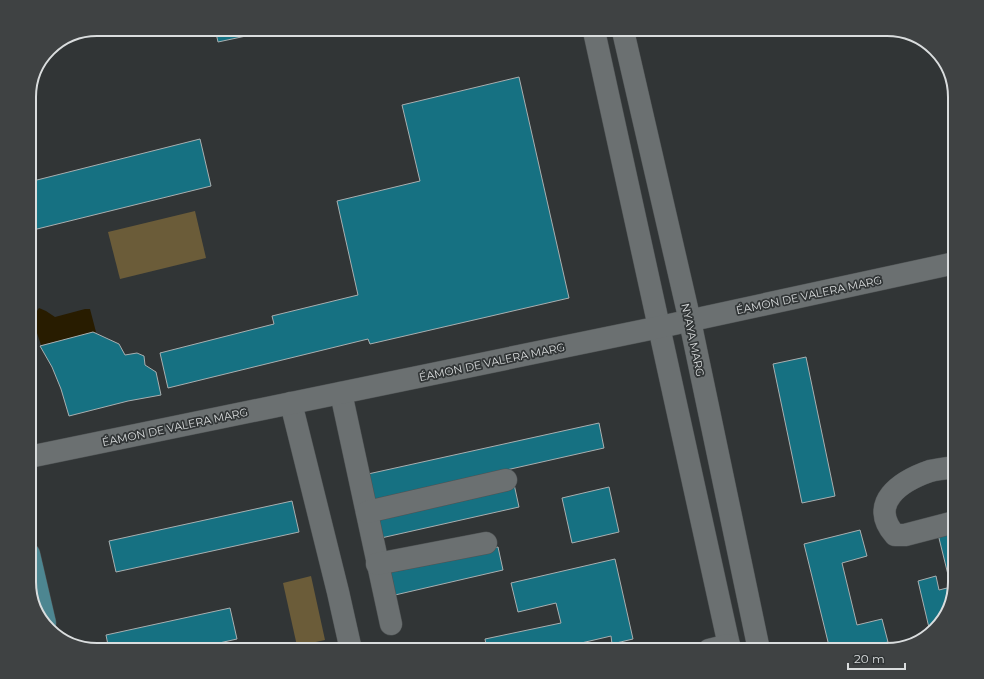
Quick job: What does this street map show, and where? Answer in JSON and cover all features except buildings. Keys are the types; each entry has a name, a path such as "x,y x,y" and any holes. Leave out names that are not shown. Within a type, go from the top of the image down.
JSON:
{"main road":[{"path":"36,584 41,607"}],"street":[{"path":"595,36 660,327 721,643"},
{"name":"NYAYA MARG","path":"624,36 690,320 758,643"},
{"name":"ÉAMON DE VALERA MARG","path":"36,456 660,327 948,265"},
{"path":"340,393 391,624"},
{"path":"291,403 350,643"},
{"path":"948,468 931,471 897,487 887,499 885,517 888,526 895,535 905,535 948,524"},
{"path":"367,512 506,480"},
{"path":"378,564 486,543"}],"shaded area":[{"path":"195,211 206,258 120,279 108,232"},
{"path":"39,308 55,317 90,309 96,332 41,345 36,330 36,312"},
{"path":"311,576 325,640 311,643 296,643 283,583"}]}
